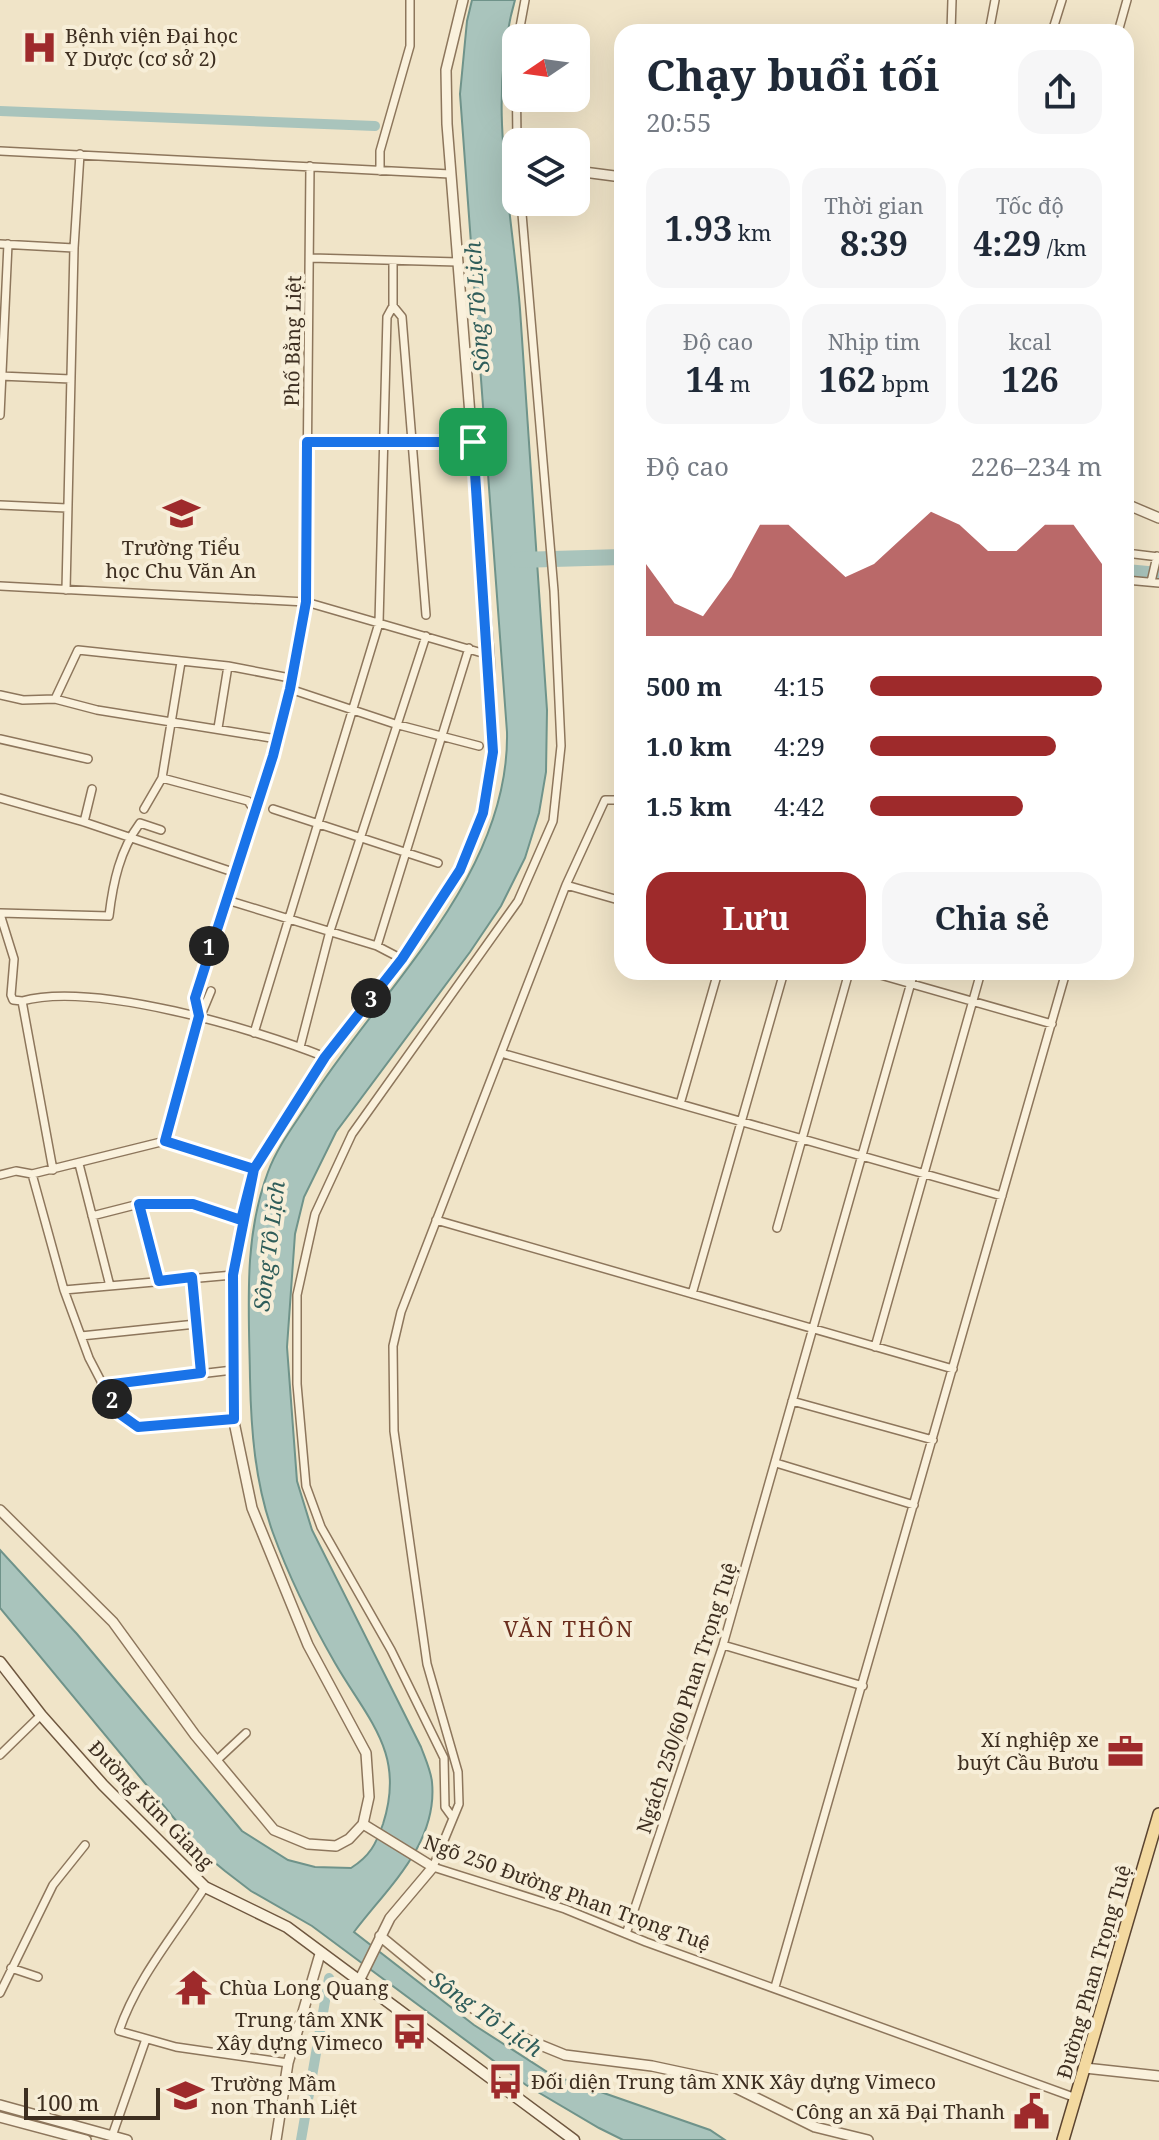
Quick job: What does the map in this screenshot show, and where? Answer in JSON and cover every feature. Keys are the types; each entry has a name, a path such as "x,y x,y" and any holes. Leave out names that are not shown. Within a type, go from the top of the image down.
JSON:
{"main road":[{"name":"Đường Kim Giang","path":"0,1662 41,1715 103,1785 205,1887 287,1927 358,1983 574,2140"},
{"name":"Đường Phan Trọng Tuệ","path":"1063,2140 1159,1814"}],"street":[{"path":"380,171 380,151 410,46 410,0"},
{"path":"0,1510 113,1622 216,1761 274,1830 308,1844 336,1846 349,1839 363,1824 369,1797 366,1753 308,1645 252,1508 234,1419 233,1275 241,1220 254,1169 325,1057 402,959 460,870 483,813 493,752 489,655 450,174 446,70 463,0"},
{"path":"521,24 525,0"},
{"path":"951,24 952,0"},
{"path":"990,24 995,0"},
{"path":"1054,24 1062,0"},
{"path":"1120,24 1127,0"},
{"path":"0,151 450,174"},
{"path":"66,590 74,248 80,154"},
{"name":"Phố Bằng Liệt","path":"165,1141 199,1016 195,998 277,739 306,602 310,166"},
{"path":"590,173 614,176"},
{"path":"453,1818 445,1807 444,1758 391,1650 321,1527 306,1486 297,1384 297,1295 315,1214 352,1134 518,901 553,821 561,746 554,591 522,216"},
{"path":"0,415 4,244 74,248"},
{"path":"311,258 458,262"},
{"path":"254,1033 315,823 379,623 387,317 393,306 393,262"},
{"path":"393,306 402,317 426,615"},
{"path":"1,376 71,379"},
{"path":"307,442 473,442"},
{"path":"0,505 67,508"},
{"path":"1134,507 1159,518"},
{"path":"1134,554 1158,556 1155,578 1134,579"},
{"path":"0,586 306,602 489,655"},
{"path":"300,1047 330,931 426,636"},
{"path":"377,946 469,648"},
{"path":"55,699 78,650 228,666 290,678"},
{"path":"144,809 162,778 181,662"},
{"path":"218,728 228,666"},
{"path":"290,689 395,724 479,746"},
{"path":"0,695 23,700 55,699 277,739"},
{"path":"0,739 88,759"},
{"path":"162,778 248,801 254,810"},
{"path":"84,822 92,789"},
{"path":"0,798 84,822 233,872"},
{"path":"358,1983 390,1918 433,1867 459,1804 458,1772 427,1664 394,1431 393,1346 401,1312 566,885 605,800 614,800"},
{"path":"273,809 438,863"},
{"path":"161,830 140,823 129,838 113,881 109,916 0,913 14,959 13,1000 52,997 100,1000 199,1016 325,1057"},
{"path":"566,885 614,899"},
{"path":"227,900 377,946 402,959"},
{"path":"680,1104 716,980"},
{"path":"692,1294 782,980"},
{"path":"777,1228 847,980"},
{"path":"899,980 1052,1024"},
{"name":"Ngách 250/60 Phan Trọng Tuệ","path":"626,1934 723,1645 911,980"},
{"path":"875,1347 979,980"},
{"path":"775,1987 1064,980"},
{"path":"199,1016 211,991"},
{"path":"22,1001 53,1170"},
{"path":"501,1053 1002,1196"},
{"path":"0,1175 16,1171 32,1174 53,1170 165,1141 254,1169"},
{"path":"79,1164 110,1286"},
{"path":"32,1174 64,1290 81,1336 117,1412 138,1427 234,1419"},
{"path":"92,1216 139,1204 193,1204 241,1220"},
{"path":"139,1204 159,1281"},
{"path":"436,1220 953,1369"},
{"path":"64,1290 233,1275"},
{"path":"192,1277 201,1373"},
{"path":"81,1336 196,1324"},
{"path":"105,1385 233,1370"},
{"path":"792,1401 933,1440"},
{"path":"775,1467 914,1505"},
{"path":"723,1645 863,1686"},
{"path":"0,1755 41,1715"},
{"path":"216,1761 246,1733"},
{"name":"Ngõ 250 Đường Phan Trọng Tuệ","path":"363,1824 376,1835 433,1867 565,1909 1076,2098"},
{"path":"0,1993 53,1885 85,1845"},
{"path":"205,1887 143,1981 119,2031 146,2039 288,2063"},
{"path":"378,1939 448,1992 524,2038 565,2055 652,2066 722,2081 815,2127 868,2140"},
{"path":"276,2140 288,2063 320,1954"},
{"path":"11,1968 38,1977"},
{"path":"112,2136 146,2039"},
{"path":"1085,2068 1159,2076"},
{"path":"0,2105 127,2140"},
{"path":"0,2117 86,2140"}],"water":[{"name":"Sông Tô Lịch","path":"472,0 515,0 510,24 502,24 502,216 510,216 520,309 547,710 546,772 539,813 525,858 501,906 336,1132 304,1197 295,1234 287,1347 297,1481 312,1530 421,1747 432,1782 432,1804 419,1845 395,1882 354,1932 474,2025 552,2075 710,2130 725,2140 623,2140 599,2128 526,2085 312,1926 251,1891 202,1852 0,1608 0,1550 77,1634 242,1831 288,1860 315,1867 351,1868 372,1849 389,1799 387,1757 371,1720 301,1600 267,1514 258,1476 251,1417 249,1274 254,1222 276,1154 339,1059 405,973 465,882 488,834 502,784 507,732 460,94"}],"waterway":[{"path":"0,111 375,126"},
{"path":"518,560 614,557"},
{"path":"1134,573 1159,575"},
{"path":"301,2140 329,1978"}],"place":[{"name":"Bệnh viện Đại học Y Dược (cơ sở 2)","path":"39,47"},
{"name":"Trường Tiểu học Chu Văn An","path":"181,513"},
{"name":"Xí nghiệp xe buýt Cầu Bươu","path":"1125,1752"},
{"name":"Chùa Long Quang","path":"193,1988"},
{"name":"Trung tâm XNK Xây dựng Vimeco","path":"409,2032"},
{"name":"Đối diện Trung tâm XNK Xây dựng Vimeco","path":"505,2082"},
{"name":"Trường Mầm non Thanh Liệt","path":"185,2095"},
{"name":"Công an xã Đại Thanh","path":"1031,2112"}],"district":[{"name":"VĂN THÔN","path":"569,1629"}],"route":[{"path":"473,442 307,442 306,602 290,689 273,756 212,937 195,998 199,1016 165,1141 254,1169 241,1220 233,1275 234,1419 138,1427 117,1412 105,1385 201,1373 192,1277 159,1281 139,1204 193,1204 241,1220 254,1169 325,1057 402,959 460,870 483,813 493,752 473,442"}]}
